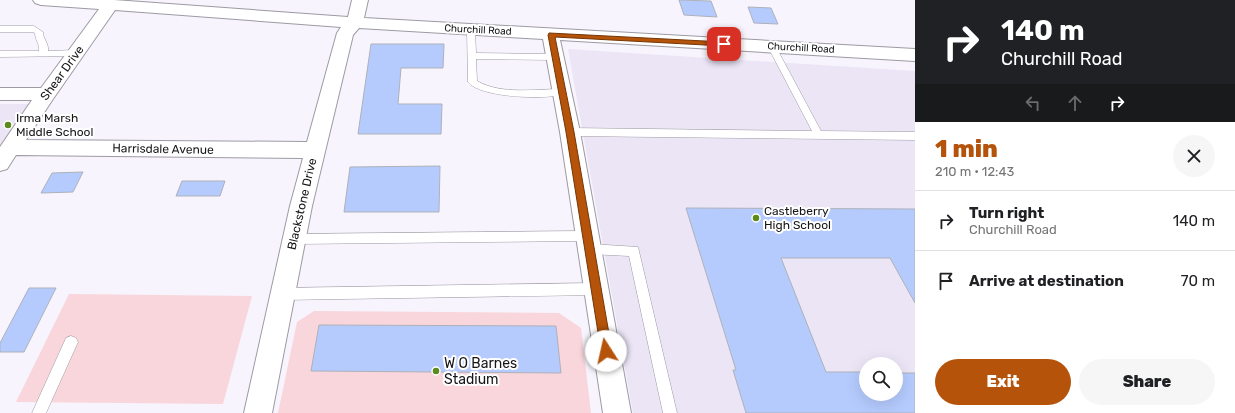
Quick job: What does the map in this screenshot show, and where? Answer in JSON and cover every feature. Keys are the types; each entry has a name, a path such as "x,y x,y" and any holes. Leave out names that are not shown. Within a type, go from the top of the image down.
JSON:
{"street":[{"name":"Churchill Road","path":"41,0 111,4 355,24 915,55"},
{"name":"Blackstone Drive","path":"258,413 282,294 314,150 344,33 355,24 360,0"},
{"name":"Shear Drive","path":"5,155 46,94 111,4"},
{"path":"551,35 570,132 617,413"},
{"path":"0,94 46,94"},
{"name":"Harrisdale Avenue","path":"5,155 314,150"}],"lane":[{"path":"0,29 34,29 39,32 39,38 44,43 45,48 42,54"},
{"path":"471,30 473,82 477,85 502,92 562,92"},
{"path":"772,47 818,134"},
{"path":"0,54 76,53"},
{"path":"472,56 555,57"},
{"path":"570,132 915,136"},
{"path":"294,239 589,243 634,251 670,413"},
{"path":"282,294 596,289"},
{"path":"39,413 71,342"}],"shaded area":[{"name":"Castleberry High School","path":"568,49 915,71 915,413 633,413"},
{"name":"Irma Marsh Middle School","path":"0,104 30,104 0,147"},
{"path":"69,294 252,296 223,404 16,402"},
{"name":"W O Barnes Stadium","path":"314,311 559,313 581,328 591,413 278,413 297,322"}],"building":[{"path":"679,0 711,1 717,17 684,15"},
{"path":"748,7 771,8 778,24 754,23"},
{"path":"371,44 444,44 443,68 401,68 398,104 442,104 441,134 358,134"},
{"path":"440,166 439,212 344,212 350,167"},
{"path":"83,172 73,192 41,193 52,173"},
{"path":"182,181 225,181 220,196 176,196"},
{"path":"686,208 915,209 915,303 890,258 781,258 826,372 859,372 859,401 903,401 903,373 915,373 915,413 746,413 733,370 736,370"},
{"path":"29,288 56,288 24,352 0,352 0,343"},
{"path":"319,325 556,326 561,373 311,371"}],"place":[{"name":"Irma Marsh Middle School","path":"8,125"},
{"name":"Castleberry High School","path":"756,218"},
{"name":"W O Barnes Stadium","path":"436,371"}],"route":[{"path":"606,351 570,132 551,35 724,44"}]}
